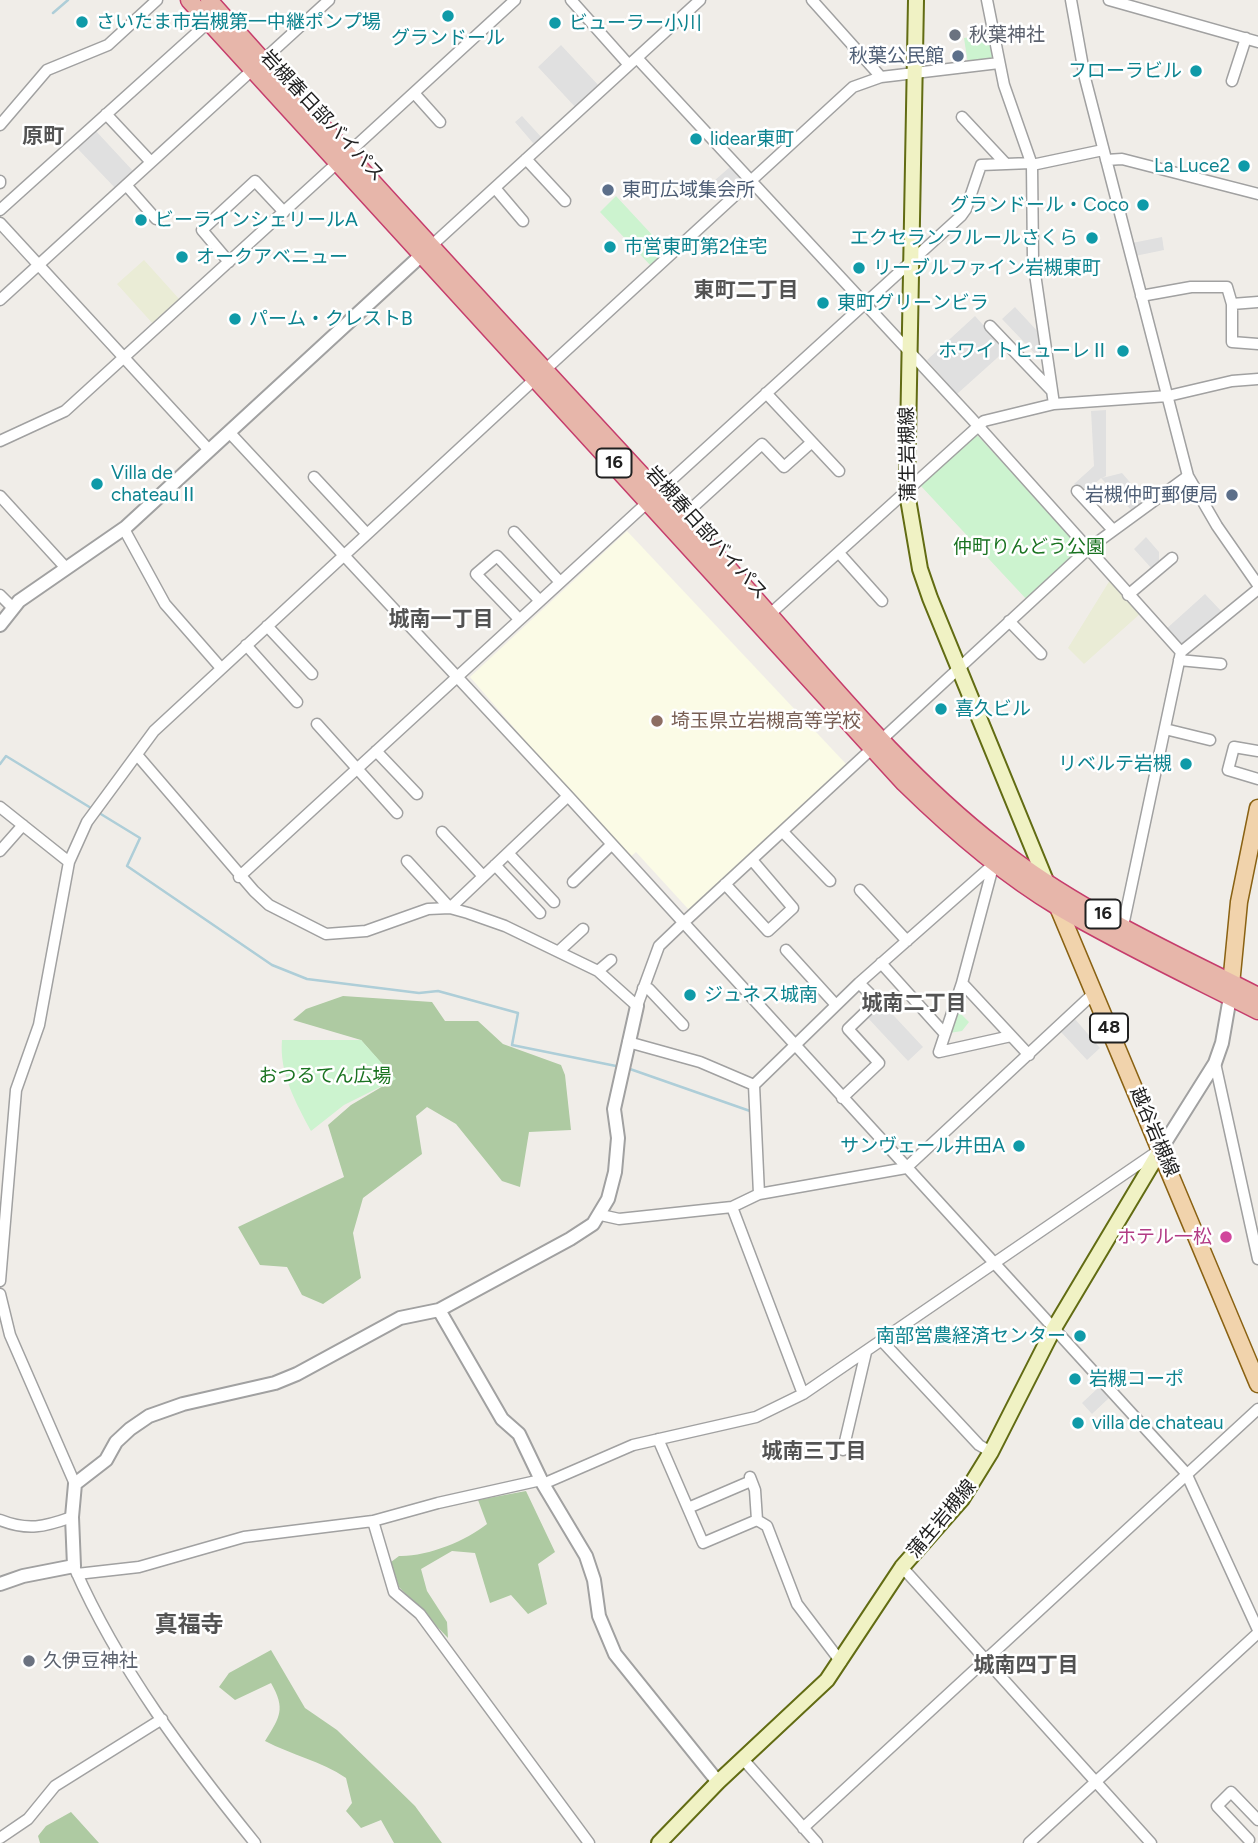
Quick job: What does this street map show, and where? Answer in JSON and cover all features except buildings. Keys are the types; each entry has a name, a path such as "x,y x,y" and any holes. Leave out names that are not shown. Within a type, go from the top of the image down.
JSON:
{"highway":[{"name":"岩槻春日部バイパス","path":"189,0 255,64 541,373 878,745 998,849 1046,881 1231,990 1258,1011"},
{"name":"岩槻春日部バイパス","path":"209,0 255,64"},
{"name":"岩槻春日部バイパス","path":"653,496 681,517 770,614 945,823 995,863 1058,906 1231,990 1258,996"}],"main road":[{"name":"蒲生岩槻線","path":"916,0 907,493 920,569 1046,881"},
{"path":"1231,990 1239,902 1258,808"},
{"name":"越谷岩槻線","path":"1046,881 1258,1384"},
{"name":"蒲生岩槻線","path":"659,1843 742,1758 807,1699 841,1662 902,1567 962,1499 991,1452 1053,1329 1161,1149"}],"street":[{"path":"0,125 47,70 108,45 157,0"},
{"path":"0,300 255,64 329,0"},
{"path":"0,441 65,411 515,0"},
{"path":"571,0 750,181 908,351 1088,549 1180,656 1221,664"},
{"path":"0,625 12,607 124,529 700,0"},
{"path":"812,0 881,77"},
{"path":"987,0 999,63 1031,164 1033,260 1054,404"},
{"path":"1071,0 1085,78 1188,476 1217,526 1258,587 1180,656 1123,926"},
{"path":"1109,0 1258,42"},
{"path":"0,210 202,28"},
{"path":"1232,81 1246,38"},
{"path":"0,1281 16,1090 39,1025 69,862 87,822 154,731 853,87 881,77 999,63"},
{"path":"414,93 440,122"},
{"path":"106,114 151,162"},
{"path":"962,117 1006,164"},
{"path":"239,877 966,209 981,165 1031,164 1104,155 1258,194"},
{"path":"526,159 565,201"},
{"path":"229,262 202,230 246,189 255,181 284,212"},
{"path":"126,185 156,219"},
{"path":"495,188 523,220"},
{"path":"0,223 209,450"},
{"path":"1141,296 1191,287 1227,287 1232,304 1232,342 1258,344"},
{"path":"1232,304 1258,302"},
{"path":"990,326 1052,391"},
{"path":"770,614 984,421 1054,404 1168,396 1232,381 1258,379"},
{"path":"766,393 839,471"},
{"path":"229,432 455,678 568,796 1186,1473 1258,1632 1029,1843"},
{"path":"681,517 762,444 784,467 812,442"},
{"path":"75,1484 106,1460 117,1442 149,1416 183,1404 275,1383 400,1318 439,1310 570,1240 601,1215 615,1172 618,1138 614,1109 628,1042 637,1006 659,946 1088,549 1188,476"},
{"path":"314,477 367,534"},
{"path":"1077,491 1113,530"},
{"path":"0,496 66,568"},
{"path":"124,529 165,604 221,668"},
{"path":"514,532 560,582"},
{"path":"839,553 882,601"},
{"path":"519,619 476,574 497,556 540,601"},
{"path":"1128,595 1172,558"},
{"path":"0,595 12,607"},
{"path":"1009,621 1041,654"},
{"path":"267,626 313,674"},
{"path":"246,645 297,702"},
{"path":"317,724 397,813"},
{"path":"1165,729 1210,740"},
{"path":"1258,751 1234,747 1228,770 1258,779"},
{"path":"376,751 417,794"},
{"path":"138,756 221,850 239,877 269,905 326,934 366,931 428,909 450,908 505,926 598,971 607,982 637,1006"},
{"path":"450,908 568,796"},
{"path":"0,807 69,862"},
{"path":"0,851 23,825"},
{"path":"783,831 830,881"},
{"path":"442,832 483,876"},
{"path":"573,882 611,845"},
{"path":"508,853 554,902"},
{"path":"725,884 768,931 793,908 752,860"},
{"path":"407,861 450,908"},
{"path":"759,1194 754,1085 859,983 995,863"},
{"path":"995,863 962,983 939,1052 1011,1036"},
{"path":"495,865 540,914"},
{"path":"860,890 907,941"},
{"path":"559,951 583,929"},
{"path":"786,950 836,1005"},
{"path":"598,971 611,960"},
{"path":"881,964 945,1034"},
{"path":"842,1098 879,1063 848,1029 877,1002 859,983"},
{"path":"962,983 1029,1055"},
{"path":"643,988 649,989 683,1025"},
{"path":"0,1584 23,1576 139,1567 244,1537 373,1521 438,1503 542,1482 634,1445 756,1416 803,1394 1161,1149 1214,1063 1222,1042 1231,990"},
{"path":"601,1215 619,1219 732,1207 759,1194 906,1168 1094,993"},
{"path":"628,1042 700,1062 754,1085"},
{"path":"1214,1063 1258,1259"},
{"path":"732,1207 803,1394"},
{"path":"0,1294 10,1335 75,1484 72,1517 76,1570 120,1656 162,1718 255,1843"},
{"path":"439,1310 502,1419 519,1434 542,1482 590,1565 599,1616 615,1654 718,1782"},
{"path":"882,1341 979,1445 991,1452"},
{"path":"843,1450 866,1352"},
{"path":"803,1828 1258,1409"},
{"path":"658,1439 703,1543 757,1521 767,1526 797,1604 841,1662"},
{"path":"688,1508 750,1478 755,1490 757,1521"},
{"path":"0,1520 29,1529 72,1517"},
{"path":"373,1521 394,1592 419,1615 589,1843"},
{"path":"902,1567 1151,1843"},
{"path":"0,1838 28,1819 55,1786 162,1718"},
{"path":"742,1758 817,1843"},
{"path":"1231,1792 1258,1820 1249,1842 1217,1806 1231,1792"}],"shaded area":[{"path":"561,45 600,87 577,109 538,67"},
{"path":"522,116 543,139 533,143 515,122"},
{"path":"95,130 134,172 116,189 77,148"},
{"path":"731,166 746,181 728,197 714,181"},
{"path":"1162,237 1164,250 1135,256 1132,243"},
{"path":"144,260 181,301 154,325 117,284"},
{"path":"1015,307 1041,335 1044,363 1002,319"},
{"path":"975,316 1006,350 957,394 927,360"},
{"path":"1106,410 1106,476 1102,478 1122,473 1147,502 1133,512 1101,478 1084,494 1074,484 1094,466 1091,411"},
{"name":"埼玉県立岩槻高等学校","path":"627,531 847,765 690,911 636,852 628,859 470,677"},
{"path":"1146,537 1159,552 1159,565 1153,570 1134,549"},
{"path":"1110,580 1141,613 1084,664 1068,648"},
{"path":"1205,594 1223,613 1182,648 1165,630"},
{"path":"882,1003 923,1047 908,1061 867,1017"},
{"path":"1075,1019 1100,1048 1087,1060 1061,1032"},
{"path":"1099,1387 1109,1398 1092,1414 1082,1403"}],"green space":[{"path":"991,34 995,57 991,62 968,64 964,38"},
{"path":"616,196 668,252 652,267 600,212"},
{"name":"仲町りんどう公園","path":"973,436 978,436 1081,548 1081,552 1028,601 920,485"},
{"path":"672,484 690,503 683,509 666,490"},
{"path":"343,996 432,1002 445,1021 478,1021 503,1044 561,1065 565,1075 571,1130 529,1132 520,1187 502,1181 456,1124 427,1107 416,1116 422,1154 363,1198 353,1233 361,1278 323,1304 302,1295 287,1267 260,1265 238,1227 344,1177 328,1125 351,1105 395,1079 361,1040 293,1020 306,1009"},
{"path":"956,1009 969,1022 962,1031 949,1033"},
{"name":"おつるてん広場","path":"282,1040 361,1040 396,1079 344,1105 311,1131 294,1099 286,1076"},
{"path":"526,1491 555,1552 538,1564 547,1604 528,1614 511,1595 490,1603 475,1553 452,1551 421,1569 427,1591 447,1622 448,1638 399,1587 391,1562 399,1556 421,1554 445,1547 487,1524 478,1500"},
{"path":"271,1650 305,1708 337,1730 415,1806 442,1843 394,1843 381,1820 361,1828 346,1811 352,1803 346,1778 327,1767 265,1741 277,1719 280,1706 271,1683 235,1700 219,1687 229,1673"},
{"path":"71,1812 99,1843 40,1843 38,1836 46,1826"}],"waterway":[{"path":"53,13 68,0"},
{"path":"0,764 6,756 140,838 127,866 272,965 307,979 419,993 438,991 518,1013 512,1045 616,1066"},
{"path":"630,1069 750,1111"}],"place":[{"name":"グランドール","path":"448,16"},
{"name":"さいたま市岩槻第一中継ポンプ場","path":"82,22"},
{"name":"ビューラー小川","path":"555,23"},
{"name":"秋葉神社","path":"955,35"},
{"name":"秋葉公民館","path":"958,56"},
{"name":"フローラビル","path":"1196,71"},
{"name":"lidear東町","path":"696,139"},
{"name":"La Luce2","path":"1244,166"},
{"name":"東町広域集会所","path":"608,190"},
{"name":"グランドール・Coco","path":"1143,205"},
{"name":"ビーラインシェリールA","path":"141,220"},
{"name":"エクセランフルールさくら","path":"1092,238"},
{"name":"市営東町第2住宅","path":"610,247"},
{"name":"オークアベニュー","path":"182,257"},
{"name":"リーブルファイン岩槻東町","path":"859,268"},
{"name":"東町グリーンビラ","path":"823,303"},
{"name":"パーム・クレストB","path":"235,319"},
{"name":"ホワイトヒューレⅡ","path":"1123,351"},
{"name":"Villa de chateauⅡ","path":"97,484"},
{"name":"岩槻仲町郵便局","path":"1232,495"},
{"name":"喜久ビル","path":"941,709"},
{"name":"埼玉県立岩槻高等学校","path":"657,721"},
{"name":"リベルテ岩槻","path":"1186,764"},
{"name":"ジュネス城南","path":"690,995"},
{"name":"サンヴェール井田A","path":"1019,1146"},
{"name":"ホテル一松","path":"1226,1237"},
{"name":"南部営農経済センター","path":"1080,1336"},
{"name":"岩槻コーポ","path":"1075,1379"},
{"name":"villa de chateau","path":"1078,1423"},
{"name":"久伊豆神社","path":"29,1661"}],"district":[{"name":"原町","path":"43,137"},
{"name":"東町二丁目","path":"746,291"},
{"name":"城南一丁目","path":"441,620"},
{"name":"城南二丁目","path":"914,1004"},
{"name":"城南三丁目","path":"814,1452"},
{"name":"真福寺","path":"189,1625"},
{"name":"城南四丁目","path":"1026,1666"}]}
